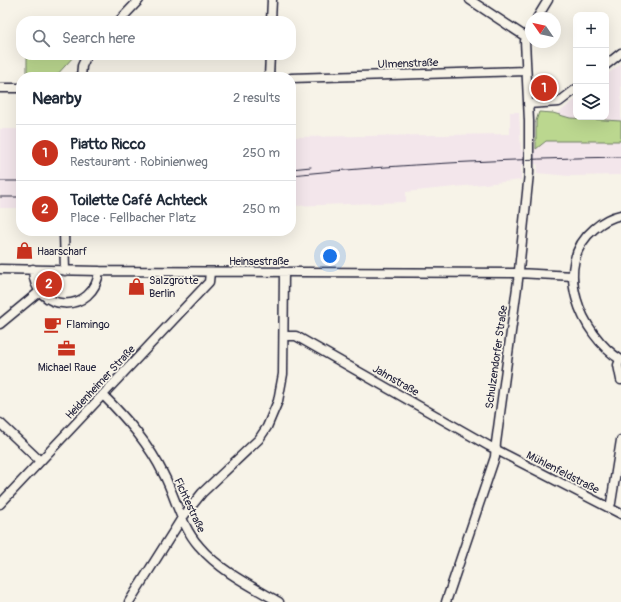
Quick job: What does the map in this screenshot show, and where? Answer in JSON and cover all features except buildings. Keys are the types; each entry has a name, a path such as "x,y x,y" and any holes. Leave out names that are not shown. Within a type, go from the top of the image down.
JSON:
{"street":[{"path":"124,16 139,0"},
{"path":"271,16 272,0"},
{"path":"470,0 525,36"},
{"path":"541,12 548,0"},
{"name":"Schulzendorfer Straße","path":"446,602 495,457 530,173 525,48"},
{"path":"609,63 621,53"},
{"path":"81,72 85,60"},
{"path":"269,72 270,60"},
{"name":"Ulmenstraße","path":"296,78 526,71"},
{"path":"0,88 16,88"},
{"path":"528,106 559,102 573,91"},
{"path":"621,215 601,223 584,239 575,260 573,276 579,308 590,330 601,344 621,360 618,365 621,380"},
{"path":"64,236 65,271"},
{"name":"Heinsestraße","path":"0,269 65,271 518,273 573,276"},
{"path":"33,269 34,281 46,298 52,301 68,304 84,298 94,289 99,278 99,271"},
{"name":"Heidenheimer Straße","path":"0,504 210,282 210,272"},
{"path":"129,602 182,518 202,493 251,447 267,427 278,402 283,374 284,272"},
{"path":"0,324 40,291"},
{"name":"Jahnstraße","path":"284,336 296,336 495,450"},
{"name":"Fichtestraße","path":"103,395 126,417 149,447 165,476 182,518 198,545 213,561 238,578 279,602"},
{"path":"0,423 40,461"},
{"path":"609,508 611,504 621,440"},
{"name":"Mühlenfeldstraße","path":"495,450 621,514"}],"shaded area":[{"path":"621,64 621,121 604,120 609,120 609,73"},
{"path":"573,101 573,118 557,114"},
{"path":"510,112 519,112 521,150 536,149 546,141 621,141 621,175 570,176 537,173 537,164 521,165 521,180 406,192 406,202 296,206 296,137 510,134"},
{"path":"0,129 16,129 16,208 0,208"}],"green space":[{"path":"27,60 70,60 60,72 27,72"},
{"path":"539,112 553,113 573,118 573,120 621,121 621,141 546,141 536,149 536,121"}],"tram line":[{"path":"296,175 456,163 621,157"},
{"path":"296,168 311,167"},
{"path":"0,181 16,181"},
{"path":"0,197 16,197"}],"place":[{"name":"Piatto Ricco","path":"544,88"},
{"name":"Haarscharf","path":"24,251"},
{"name":"Toilette Café Achteck","path":"49,284"},
{"name":"Salzgrotte Berlin","path":"136,286"},
{"name":"Flamingo","path":"53,324"},
{"name":"Michael Raue","path":"67,349"}]}
